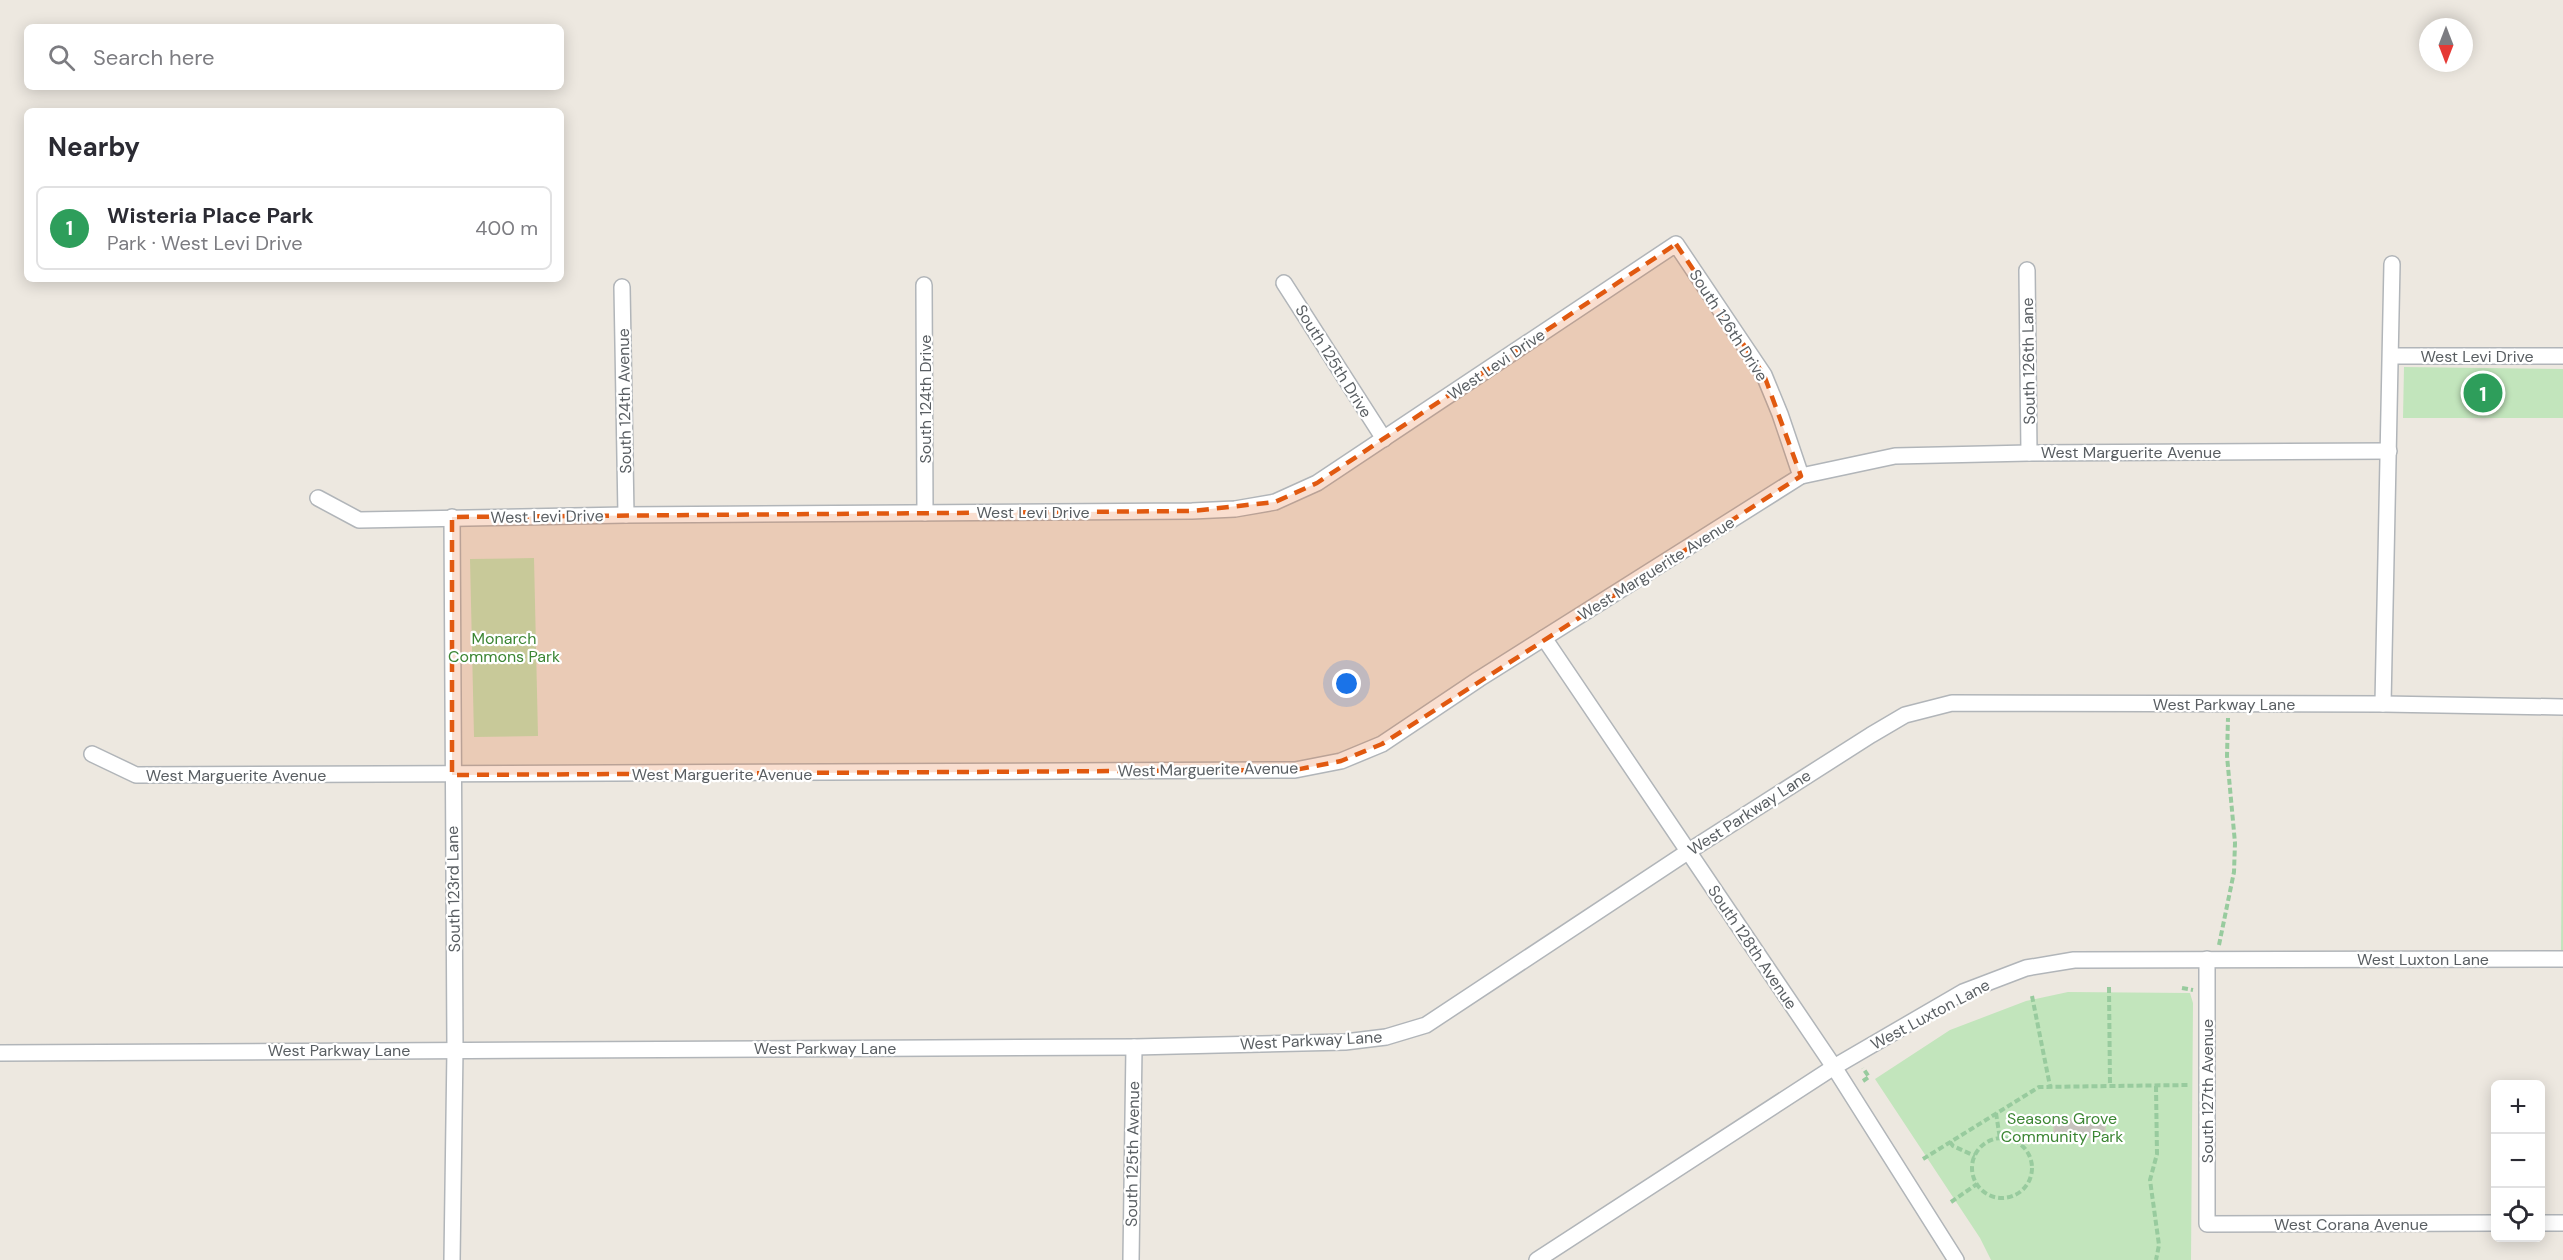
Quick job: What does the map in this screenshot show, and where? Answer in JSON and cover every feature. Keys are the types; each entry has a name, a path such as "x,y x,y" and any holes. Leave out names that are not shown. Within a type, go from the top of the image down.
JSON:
{"street":[{"name":"West Levi Drive","path":"318,498 359,520 452,517 1234,509 1275,502 1317,483 1676,244"},
{"name":"South 126th Drive","path":"1676,244 1764,375 1801,476"},
{"path":"2383,704 2392,264"},
{"name":"South 126th Lane","path":"2027,270 2029,453"},
{"name":"South 125th Drive","path":"1284,282 1384,439"},
{"name":"South 124th Drive","path":"924,285 926,513"},
{"name":"South 124th Avenue","path":"622,287 626,515"},
{"name":"West Levi Drive","path":"2391,356 2563,356"},
{"name":"West Marguerite Avenue","path":"92,754 136,776 1295,770 1341,760 1382,744 1544,638 1801,476 1895,456 2389,451"},
{"name":"South 123rd Lane","path":"452,517 455,1049 452,1260"},
{"name":"South 128th Avenue","path":"1544,638 1834,1067 1956,1260"},
{"name":"West Parkway Lane","path":"0,1053 1134,1047 1345,1042 1386,1037 1426,1025 1689,851 1905,715 1952,703 2383,704 2563,707"},
{"name":"South 127th Avenue","path":"2207,959 2208,1224"},
{"name":"West Luxton Lane","path":"1537,1260 1834,1067 1963,992 2026,968 2074,960 2563,959"},
{"name":"South 125th Avenue","path":"1131,1260 1134,1047"},
{"name":"West Corana Avenue","path":"2208,1224 2491,1223"},
{"path":"2545,1223 2563,1223"}],"path":[{"path":"2228,704 2227,756 2235,843 2234,872 2219,945 2236,945 2236,959"},
{"path":"2109,987 2110,1086"},
{"path":"2032,996 2050,1086"},
{"path":"1923,1160 2039,1087 2188,1085"},
{"path":"2156,1086 2157,1154 2150,1180 2159,1245 2156,1260"},
{"path":"1996,1113 2000,1139"},
{"path":"2000,1139 2012,1140 2027,1152 2031,1160 2030,1179 2018,1194 2009,1197 1991,1196 1977,1184 1973,1172 1975,1156 1986,1144 2000,1139"},
{"path":"1950,1142 1953,1146 1975,1156"},
{"path":"1951,1202 1977,1184"}],"highlighted area":[{"path":"1676,244 1764,375 1801,476 1382,744 1341,761 1295,770 452,775 452,517 1192,511 1275,502 1317,483"}],"green space":[{"path":"2404,367 2563,369 2563,418 2403,418"},
{"name":"Monarch Commons Park","path":"534,558 538,736 474,737 470,559"},
{"path":"2563,720 2563,951 2561,951"},
{"name":"Seasons Grove Community Park","path":"2068,992 2190,993 2193,1003 2191,1260 1991,1260 1980,1238 1875,1079 1950,1030 2026,1001"}],"building":[{"path":"2054,1119 2105,1119 2105,1137 2054,1137"}],"place":[{"name":"Wisteria Place Park","path":"2483,393"}]}
